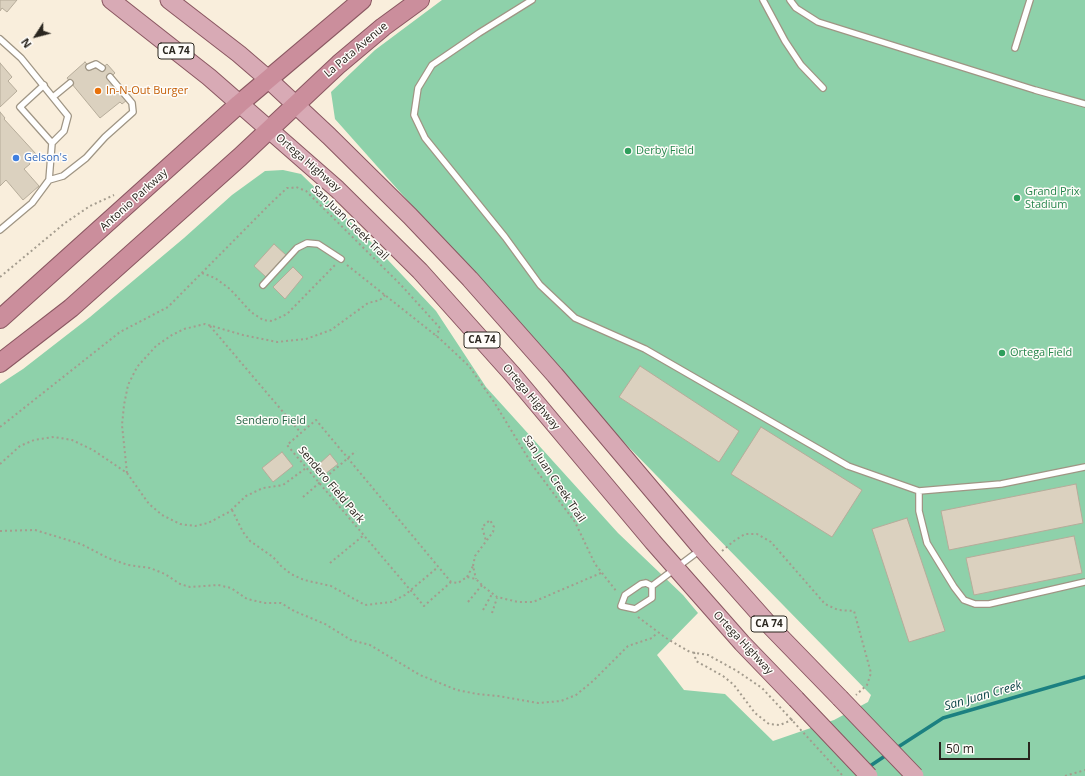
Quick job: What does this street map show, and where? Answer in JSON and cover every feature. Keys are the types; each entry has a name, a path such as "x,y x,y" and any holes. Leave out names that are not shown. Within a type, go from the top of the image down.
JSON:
{"highway":[{"path":"268,79 362,0"},
{"name":"La Pata Avenue","path":"269,129 339,64 383,27 420,0"},
{"name":"Antonio Parkway","path":"0,319 268,79"},
{"path":"0,363 71,308 269,129"}],"main road":[{"name":"Ortega Highway","path":"111,0 209,77 269,129 337,189 425,277 512,375 676,568 742,643 869,776"},
{"name":"CA 74","path":"169,0 239,54 268,79 404,210 470,279 555,375 701,548 772,628 915,776"}],"lane":[{"path":"532,0 479,33 432,65 418,88 414,115 425,138 505,238 540,285 575,318 645,349 848,466 919,491 1001,484 1085,467"},
{"path":"763,0 800,65 823,88"},
{"path":"790,0 796,8 818,22 1035,90 1085,104"},
{"path":"1015,48 1030,0"},
{"path":"0,39 22,58 68,116 64,131 52,143 50,180"},
{"path":"89,67 96,64 102,68"},
{"path":"0,230 32,203 50,180 63,176 86,158 105,137 133,112 132,103 110,78"},
{"path":"53,97 70,83"},
{"path":"44,85 20,107 52,143"},
{"path":"262,284 297,248 307,243 318,244 341,259"},
{"path":"919,491 919,511 927,543 954,587 964,600 975,604 989,604 1085,582"},
{"path":"652,586 701,548"},
{"path":"646,583 652,586 652,598 635,609 621,606 625,595 641,584 646,583"}],"path":[{"name":"San Juan Creek Trail","path":"0,427 120,332 168,307 287,188 296,187 306,191 401,285 440,328 436,336"},
{"path":"0,277 65,223 90,206 117,194"},
{"path":"202,273 214,278 230,289 251,312 263,320 272,321 287,314 341,259"},
{"name":"San Juan Creek Trail","path":"341,259 436,336 469,366 490,396 533,466 575,522 587,552 601,573 623,600"},
{"path":"127,473 122,425 128,385 137,367 156,346 184,329 205,324 243,335 277,342 306,339 331,330 368,303 380,300 385,295"},
{"path":"210,325 301,433"},
{"name":"Sendero Field Park","path":"452,582 424,606 287,445 316,420 452,582 458,583 467,577"},
{"path":"0,464 20,446 34,440 54,437 72,440 93,450 127,473 149,504 162,515 180,524 195,526 208,523 232,510 246,496 264,488 283,485 306,467"},
{"path":"303,497 356,451"},
{"path":"232,510 243,532 250,541 273,557 291,574 331,586 364,605 391,602 411,590 438,567"},
{"path":"476,579 467,577 473,566 475,556 493,532 494,527 490,520 482,527 486,541"},
{"path":"0,531 35,530 81,544 108,558 128,565 150,568 165,574 180,584 190,587 218,585 231,588 247,599 265,603 281,603 294,611 325,624 351,640 370,645 426,678 457,690 477,694 538,703 561,701 576,695 593,681 628,646 652,638 658,632"},
{"path":"330,563 364,535"},
{"path":"473,566 476,579 497,597 518,602 533,602 601,573"},
{"path":"468,602 482,585"},
{"path":"483,610 492,593"},
{"path":"492,614 497,597"},
{"path":"630,608 640,620 690,652 708,656 737,671 762,688 843,776"},
{"path":"1065,776 1085,770"}],"green space":[{"name":"Sendero Field","path":"442,0 1085,0 1085,776 0,776 0,384 23,369 90,317 184,238 232,195 265,171 283,170 301,174 371,242 436,311 486,387 618,533 683,595 698,613 657,655 684,690 725,694 773,741 834,720 868,702 871,695 611,429 335,119 331,92 375,50"}],"building":[{"path":"0,0 17,0 7,12 2,8 0,11"},
{"name":"In-N-Out Burger","path":"85,62 91,68 101,69 107,64 115,73 109,79 127,100 122,104 120,102 100,118 67,78"},
{"path":"0,63 12,77 8,81 17,91 0,107"},
{"name":"Gelson's","path":"0,112 5,118 4,119 36,154 28,161 30,164 24,169 39,186 23,200 6,180 0,186"},
{"path":"274,244 286,255 266,277 254,266"},
{"path":"293,267 303,277 285,299 273,287"},
{"path":"640,366 739,431 719,462 619,397"},
{"path":"761,427 862,490 832,537 731,474"},
{"path":"282,452 293,466 273,482 262,468"},
{"path":"330,454 338,464 325,474 318,465"},
{"path":"1076,484 1083,523 949,550 941,511"},
{"path":"907,518 945,631 909,642 872,529"},
{"path":"1074,536 1082,573 974,595 966,558"}],"waterway":[{"name":"San Juan Creek","path":"895,749 943,718 1085,677"},
{"name":"San Juan Creek","path":"867,768 888,754"}],"place":[{"name":"In-N-Out Burger","path":"98,91"},
{"name":"Derby Field","path":"628,151"},
{"name":"Gelson's","path":"16,158"},
{"name":"Grand Prix Stadium","path":"1017,198"},
{"name":"Ortega Field","path":"1002,353"}]}
